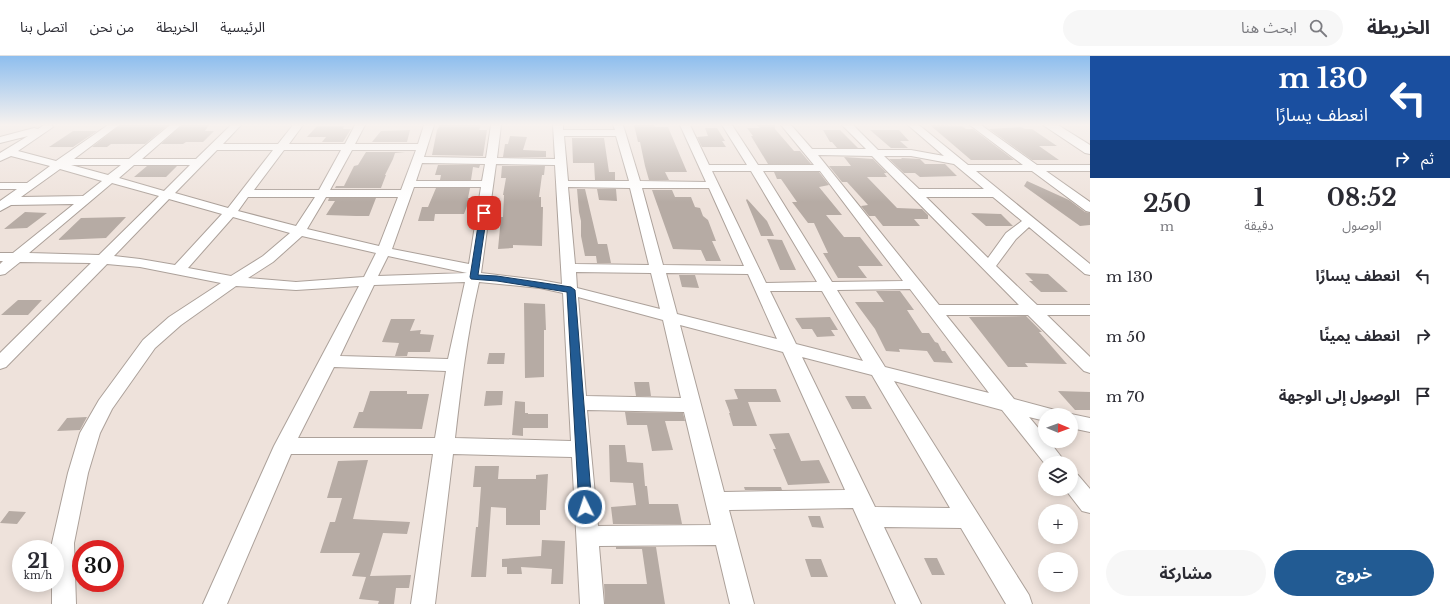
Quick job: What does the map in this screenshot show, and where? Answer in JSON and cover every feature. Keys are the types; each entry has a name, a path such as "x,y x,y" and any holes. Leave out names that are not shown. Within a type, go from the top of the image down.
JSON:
{"street":[{"path":"5,204 79,151"},
{"path":"0,270 144,151"},
{"path":"0,363 211,151"},
{"path":"179,269 231,212 280,151"},
{"path":"64,604 63,543 78,473 90,433 105,405 149,344 175,321 268,259 283,247 299,230 323,194 347,151"},
{"path":"215,604 284,446 329,361 384,251 421,151"},
{"path":"423,604 455,365 464,315 474,274 492,151"},
{"path":"560,151 592,604"},
{"path":"625,151 670,317 742,604"},
{"path":"697,151 909,604"},
{"path":"744,151 1020,604"},
{"path":"873,151 1090,366"},
{"path":"944,151 1090,271"},
{"path":"1010,151 1090,208"},
{"path":"810,152 911,153 962,165 1034,168 1090,168"},
{"path":"810,152 1009,406 1050,456"},
{"path":"5,155 60,164 167,195 474,274 571,290 1038,413"},
{"path":"418,160 561,162"},
{"path":"60,164 131,161 200,162"},
{"path":"705,168 823,168"},
{"path":"244,194 323,194 488,184"},
{"path":"563,184 714,185"},
{"path":"0,186 30,186"},
{"path":"917,193 996,193"},
{"path":"5,204 84,200"},
{"path":"989,266 1011,236 1029,221"},
{"path":"0,256 103,259 179,269 233,281 296,286 474,274"},
{"path":"569,268 753,270"},
{"path":"761,287 914,285"},
{"path":"934,310 1090,310"},
{"path":"329,361 455,365"},
{"path":"578,403 691,405"},
{"path":"1078,422 1090,425"},
{"path":"284,446 445,446 582,449"},
{"path":"1078,489 1090,504"},
{"path":"715,501 865,508 967,518"},
{"path":"587,536 724,535"}],"building":[{"path":"433,151 484,151 483,156 432,155"},
{"path":"504,151 546,151 546,157 503,157"},
{"path":"573,151 606,151 609,172 615,172 615,180 595,180 594,163 573,163"},
{"path":"642,151 678,151 687,172 665,172 669,180 649,180"},
{"path":"760,151 800,151 811,164 768,164"},
{"path":"960,151 1002,151 1014,160 971,160"},
{"path":"1019,151 1046,151 1059,160 1032,160"},
{"path":"366,152 405,152 395,153 381,188 335,188 336,186 344,186 354,166 358,165"},
{"path":"844,157 873,159 887,173 884,173 887,177 867,177 897,208 922,209 928,215 928,219 914,219 920,226 883,226 875,216 869,216 861,206 868,205 847,182 842,182 829,166 851,166"},
{"path":"901,158 920,159 925,164 945,164 957,176 920,177 915,173 904,173 889,159 902,159"},
{"path":"438,165 480,165 479,168 473,167 471,180 440,180 441,175 435,175"},
{"path":"147,166 177,166 166,177 134,177"},
{"path":"502,166 545,166 544,175 542,175 539,197 541,197 541,207 543,207 542,246 513,245 513,248 498,249 501,217 503,217 503,195 506,178 501,178"},
{"path":"774,172 819,172 829,185 819,187 842,215 826,215 844,237 860,237 883,266 858,266 867,278 838,278 823,253 828,253 814,223 808,223 792,202 797,202 781,179 777,179"},
{"path":"1027,181 1069,200 1085,212 1090,213 1090,225 1080,226 1024,186"},
{"path":"436,188 470,188 468,198 470,198 464,214 435,214 434,221 418,221 422,207 428,207"},
{"path":"577,189 585,189 598,244 607,244 611,263 597,263 596,256 585,256 581,236 581,221"},
{"path":"597,189 616,189 617,201 599,200"},
{"path":"652,190 672,190 675,197 691,197 695,207 700,208 703,216 708,220 716,241 712,241 721,261 706,261 701,250 673,249"},
{"path":"329,198 376,198 369,216 356,216 326,215 335,201 328,201"},
{"path":"747,199 767,221 774,236 761,236 746,200"},
{"path":"25,212 47,213 27,228 4,229"},
{"path":"971,213 1001,214 1013,226 986,226"},
{"path":"126,217 106,238 58,240 81,218"},
{"path":"767,239 782,240 796,270 780,270"},
{"path":"1025,273 1048,274 1068,292 1041,292 1029,281 1033,281"},
{"path":"679,275 695,275 699,288 682,287"},
{"path":"876,291 900,291 914,310 907,310 922,333 929,333 935,342 938,343 942,351 945,351 953,363 934,362 927,351 899,349 900,352 886,351 875,329 855,302 884,302"},
{"path":"18,300 42,300 28,315 1,315"},
{"path":"524,303 545,304 546,330 544,330 544,377 525,378"},
{"path":"1026,316 1042,332 1039,332 1067,364 1025,363 1028,367 1008,367 969,317"},
{"path":"830,317 838,330 831,330 835,336 817,337 812,329 802,329 795,318"},
{"path":"391,319 415,319 410,331 421,330 420,334 434,335 430,352 408,352 407,356 395,356 399,343 382,342"},
{"path":"489,353 505,353 504,364 487,364"},
{"path":"634,382 649,382 651,396 636,396"},
{"path":"734,389 776,389 781,402 748,402 757,426 733,426 725,400 738,399"},
{"path":"370,391 407,391 407,394 429,394 422,429 353,428 359,412 363,412"},
{"path":"486,391 503,391 502,405 484,406"},
{"path":"1058,391 1090,392 1090,410 1078,410 1078,408 1073,408"},
{"path":"845,396 865,396 872,409 852,409"},
{"path":"515,401 525,402 525,413 548,414 548,428 523,428 523,436 512,435"},
{"path":"625,412 683,413 685,421 665,421 673,450 652,451 647,425 627,425"},
{"path":"87,417 80,430 57,431 67,418"},
{"path":"789,433 801,461 819,460 830,483 788,485 773,449 776,449 769,434"},
{"path":"609,445 625,445 627,462 643,463 645,486 647,486 649,504 678,504 682,524 613,524 611,507 636,505 633,483 610,482"},
{"path":"368,460 353,519 410,522 407,534 383,533 370,576 411,575 409,588 396,588 394,604 378,604 379,601 359,599 366,577 352,576 360,553 320,553 330,522 335,522 342,498 327,498 338,461"},
{"path":"475,466 499,466 498,479 536,479 536,475 548,474 546,510 540,510 540,525 506,525 506,508 491,507 486,577 471,577 476,527 478,527 481,487 473,487"},
{"path":"744,487 781,487 782,490 745,490"},
{"path":"9,511 26,512 17,524 0,523"},
{"path":"808,516 820,516 824,528 812,527"},
{"path":"542,540 565,541 563,584 551,584 552,569 521,567 522,574 507,574 507,567 502,567 502,559 541,556"},
{"path":"616,547 656,547 665,604 605,604 604,584 647,584 642,549 616,549"},
{"path":"924,558 937,558 945,575 932,575"},
{"path":"805,559 821,559 828,577 811,577"}],"route":[{"path":"484,213 474,277 497,278 571,290 585,507"}]}
